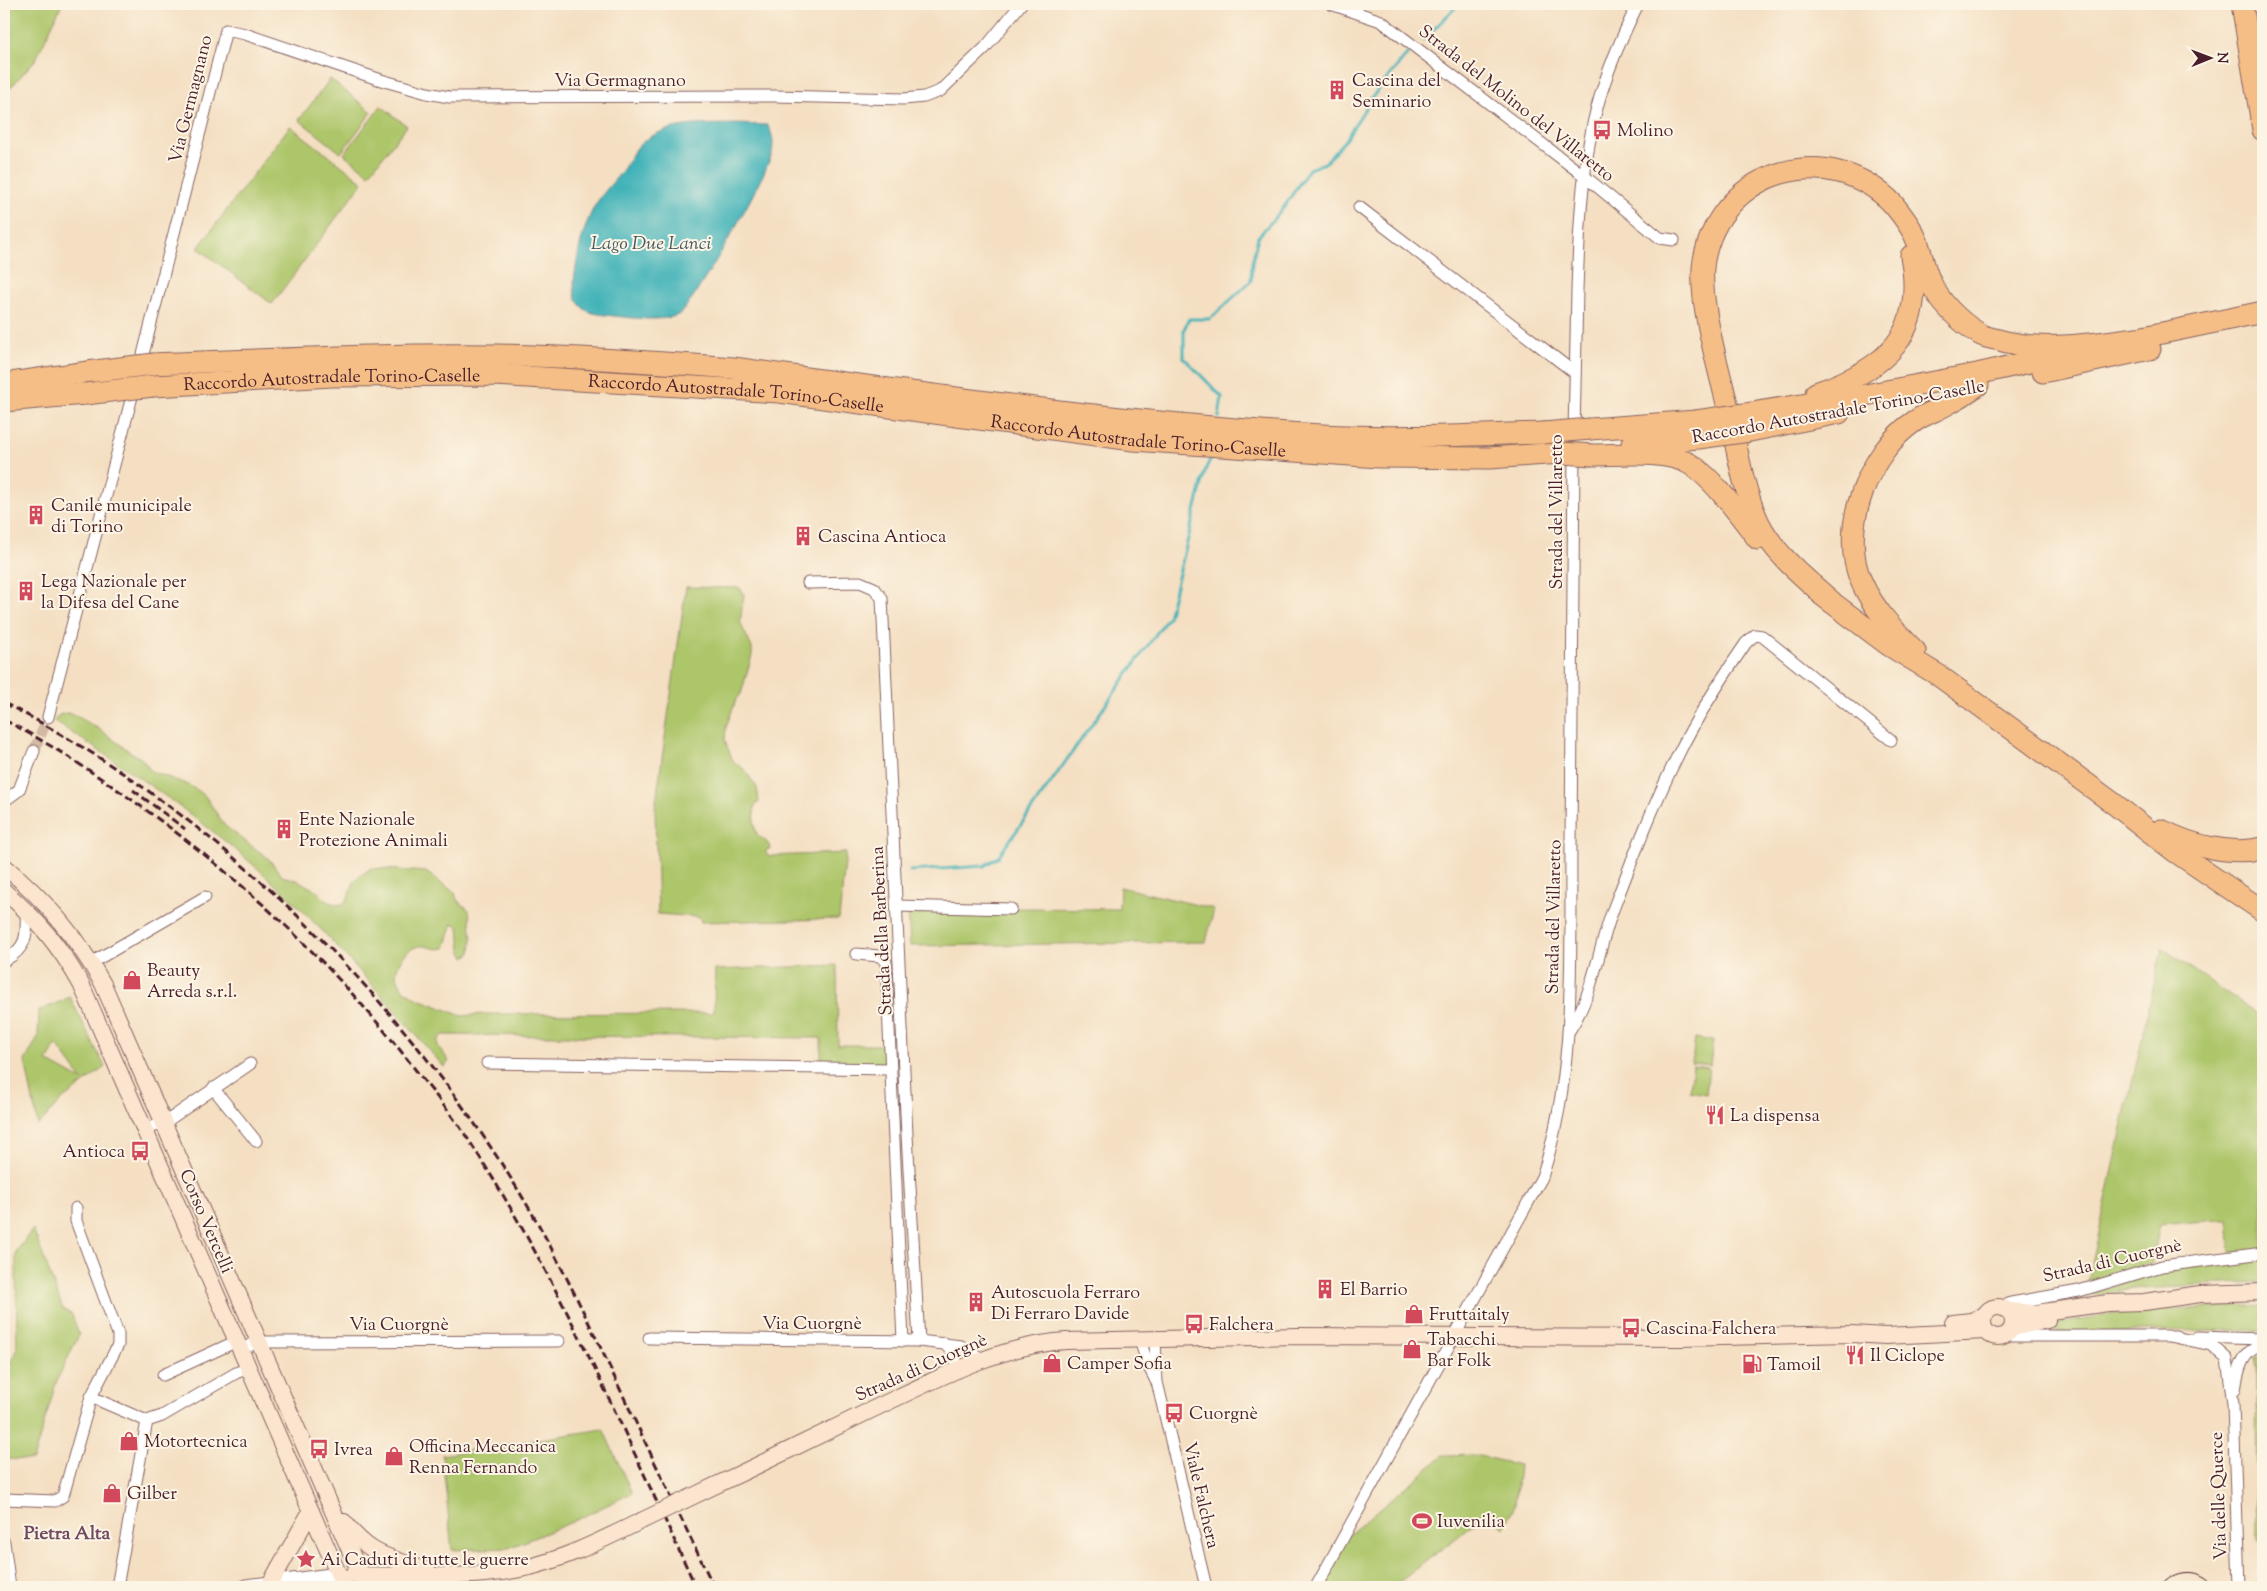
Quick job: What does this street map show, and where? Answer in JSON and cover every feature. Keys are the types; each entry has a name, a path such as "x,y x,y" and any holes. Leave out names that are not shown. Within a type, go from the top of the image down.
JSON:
{"highway":[{"path":"2242,4 2263,130"},
{"path":"1832,602 1779,553 1767,536 1754,509 1746,485 1706,309 1703,270 1709,240 1723,213 1748,188 1782,172 1805,168 1829,169 1852,176 1872,186 1893,205 1916,238 1930,282 1948,309 1979,334 2010,344 2040,347 2136,338"},
{"path":"1751,419 1843,384 1874,366 1890,354 1905,333 1913,305 1916,280 1905,233 1884,197"},
{"name":"Raccordo Autostradale Torino-Caselle","path":"1751,419 1978,385 2234,325 2263,312"},
{"name":"Raccordo Autostradale Torino-Caselle","path":"732,378 779,392 1133,440 1379,457 1490,458 1552,453 1592,445 1697,430 1864,395 1977,374 2136,338 2234,325 2263,326"},
{"name":"Raccordo Autostradale Torino-Caselle","path":"4,384 154,364 344,357 499,355 1141,421 1323,435 1433,436 1543,433 1592,445"},
{"name":"Raccordo Autostradale Torino-Caselle","path":"4,401 153,386 332,376 687,375"},
{"path":"1938,675 1877,611 1861,581 1854,550 1855,521 1865,483 1884,450 1914,421 1978,385"},
{"path":"1592,445 1687,462 1696,468 1722,495 1780,565 1890,646 1938,675 2113,803 2173,850 2263,911"},
{"path":"2113,803 2162,831 2191,843 2223,850 2254,850 2263,848"},
{"path":"2173,850 2243,914 2263,928"}],"main road":[{"name":"Corso Vercelli","path":"4,866 31,888 55,912 92,963 103,984 364,1581"},
{"name":"Corso Vercelli","path":"4,891 26,910 52,938 81,984 146,1129 341,1581"},
{"name":"Strada di Cuorgnè","path":"2005,1309 2036,1313 2108,1303 2144,1302 2200,1294 2263,1292"},
{"name":"Strada di Cuorgnè","path":"2009,1332 2077,1314 2128,1308 2144,1302"},
{"path":"1992,1308 2005,1309 2014,1320 2009,1332 1994,1337 1985,1323 1992,1308"},
{"name":"Strada di Cuorgnè","path":"341,1581 364,1581 414,1575 500,1572 546,1562 641,1521 959,1369 982,1359 1040,1344 1298,1336 1454,1338 1760,1337 1851,1334 1886,1328 1966,1322 1985,1323"},
{"path":"328,1502 355,1536 369,1549 435,1575"},
{"path":"270,1584 311,1511"},
{"path":"402,1587 414,1575"}],"street":[{"name":"Via Germagnano","path":"48,717 96,540 226,30 245,34 399,85 449,97 501,99 774,96 904,99 924,97 940,91 957,77 985,48 1021,4"},
{"name":"Strada del Molino del Villaretto","path":"1331,4 1381,20 1583,175 1660,238 1674,240"},
{"name":"Strada del Villaretto","path":"1316,1587 1542,1177 1549,1156 1564,1084 1569,1031 1578,240 1583,175 1593,123 1607,75 1621,39 1638,4"},
{"path":"1359,206 1575,372"},
{"name":"Strada della Barberina","path":"808,583 860,582 874,588 882,598 907,1135 920,1341"},
{"name":"Strada del Villaretto","path":"1569,1031 1580,1015 1609,920 1644,829 1679,752 1705,705 1746,643 1755,636 1762,636 1891,740"},
{"path":"4,801 18,790 34,751"},
{"path":"92,963 205,897"},
{"path":"897,906 1011,909"},
{"path":"4,961 24,944 27,930 26,910"},
{"name":"Strada della Barberina","path":"856,954 880,956 886,962 903,1341"},
{"path":"487,1063 891,1068"},
{"path":"146,1129 164,1123 250,1064"},
{"path":"213,1088 256,1141"},
{"path":"4,1499 55,1501 63,1496 91,1397 119,1339 76,1221 76,1208"},
{"name":"Strada di Cuorgnè","path":"2005,1309 2011,1303 2079,1291 2162,1266 2263,1253"},
{"path":"2009,1332 2263,1339"},
{"name":"Via delle Querce","path":"2170,1336 2201,1341 2222,1353 2226,1359 2233,1404 2239,1587"},
{"name":"Via Cuorgnè","path":"649,1338 920,1341 944,1343 966,1348 982,1359"},
{"name":"Viale Falchera","path":"1148,1340 1206,1587"},
{"name":"Via Cuorgnè","path":"163,1375 238,1345 260,1342 560,1341"},
{"path":"944,1343 953,1353 959,1369"},
{"name":"Via delle Querce","path":"2233,1404 2237,1375 2242,1362 2247,1353 2263,1345"},
{"path":"91,1397 147,1422 162,1416 248,1368"},
{"path":"117,1587 147,1422"},
{"path":"4,1542 10,1587"},
{"path":"246,1587 341,1581"},
{"path":"2257,1587 2263,1587"}],"green space":[{"path":"4,4 62,4 36,59 4,95"},
{"path":"330,79 372,112 341,153 299,120"},
{"path":"381,106 407,126 369,174 344,154"},
{"path":"290,126 363,182 272,304 198,248"},
{"path":"686,587 740,588 744,595 740,622 752,648 752,655 741,694 736,700 726,727 725,741 733,761 745,770 757,788 759,802 755,805 755,827 757,834 769,845 770,848 765,852 769,856 846,853 839,919 701,922 699,917 658,914 655,809"},
{"path":"73,714 99,729 142,759 151,771 199,791 205,796 225,826 268,858 282,876 297,880 317,891 328,902 339,905 346,902 355,880 371,868 426,872 455,893 457,900 469,910 472,939 471,953 465,957 461,950 459,927 453,923 445,948 437,949 419,946 405,954 401,959 396,975 402,988 414,997 462,1016 484,1014 714,1013 715,970 837,965 838,1045 886,1045 887,1063 882,1065 821,1064 821,1038 443,1035 438,1040 438,1046 449,1061 444,1067 343,953 279,888 198,820 142,779 54,721 59,715"},
{"path":"1120,887 1214,909 1206,942 910,946 908,907 1119,909"},
{"path":"2162,948 2263,1018 2263,1250 2231,1253 2228,1220 2160,1225 2152,1263 2088,1282"},
{"path":"70,997 105,1067 62,1100 38,1125 25,1061 38,1037 39,1011","holes":["56,1045 83,1081 47,1061"]},
{"path":"1695,1038 1713,1041 1710,1065 1692,1063"},
{"path":"1693,1066 1709,1068 1706,1094 1690,1091"},
{"path":"33,1229 63,1309 72,1315 79,1335 57,1380 33,1460 4,1459 4,1360 11,1363 17,1350 16,1252"},
{"path":"2263,1257 2263,1282 2140,1288 2092,1295 2092,1292 2169,1269"},
{"path":"2263,1305 2263,1330 2027,1332 2035,1326 2127,1312"},
{"path":"2256,1357 2263,1357 2263,1540 2257,1540"},
{"path":"603,1429 632,1493 572,1522 509,1548 452,1550 442,1455"},
{"name":"Iuvenilia","path":"1475,1455 1519,1465 1515,1505 1505,1527 1487,1514 1393,1587 1318,1587 1340,1542 1443,1456"}],"water":[{"name":"Lago Due Lanci","path":"692,125 767,125 771,131 772,153 758,186 729,239 686,307 678,315 656,319 597,314 583,308 576,298 574,284 578,254 585,227 597,202 638,147 650,137 670,129"}],"waterway":[{"path":"1423,40 1459,4"},
{"path":"1219,417 1222,397 1184,358 1184,329 1189,319 1210,319 1251,281 1252,263 1258,237 1284,207 1309,169 1325,163 1345,140 1373,96 1409,52"},
{"path":"910,871 984,866 998,857 1168,617 1206,468 1212,456"}],"tunnel":[{"path":"34,751 48,717"}],"tram line":[{"path":"2160,1587 2173,1576 2188,1572 2203,1576 2215,1587"}],"railway":[{"path":"4,703 84,748 162,801 236,860 306,924 372,993 432,1066 487,1142 547,1240 569,1282 714,1587"},
{"path":"4,720 96,775 167,825 207,857 284,924 355,997 389,1036 466,1136 500,1190 531,1245 617,1415 696,1587"},
{"path":"133,790 185,829"}],"place":[{"name":"Cascina del Seminario","path":"1337,90"},
{"name":"Molino","path":"1602,130"},
{"name":"Canile municipale di Torino","path":"36,515"},
{"name":"Cascina Antioca","path":"803,536"},
{"name":"Lega Nazionale per la Difesa del Cane","path":"26,591"},
{"name":"Ente Nazionale Protezione Animali","path":"284,829"},
{"name":"Beauty Arreda s.r.l.","path":"132,980"},
{"name":"La dispensa","path":"1715,1115"},
{"name":"Antioca","path":"140,1151"},
{"name":"El Barrio","path":"1325,1289"},
{"name":"Autoscuola Ferraro Di Ferraro Davide","path":"976,1302"},
{"name":"Fruttaitaly","path":"1414,1314"},
{"name":"Falchera","path":"1194,1324"},
{"name":"Cascina Falchera","path":"1631,1328"},
{"name":"Tabacchi Bar Folk","path":"1412,1349"},
{"name":"Il Ciclope","path":"1855,1355"},
{"name":"Camper Sofia","path":"1052,1363"},
{"name":"Tamoil","path":"1752,1364"},
{"name":"Cuorgnè","path":"1174,1413"},
{"name":"Motortecnica","path":"129,1441"},
{"name":"Ivrea","path":"319,1449"},
{"name":"Officina Meccanica Renna Fernando","path":"394,1456"},
{"name":"Gilber","path":"112,1493"},
{"name":"Iuvenilia","path":"1422,1521"},
{"name":"Ai Caduti di tutte le guerre","path":"306,1559"}],"district":[{"name":"Pietra Alta","path":"67,1532"}]}
